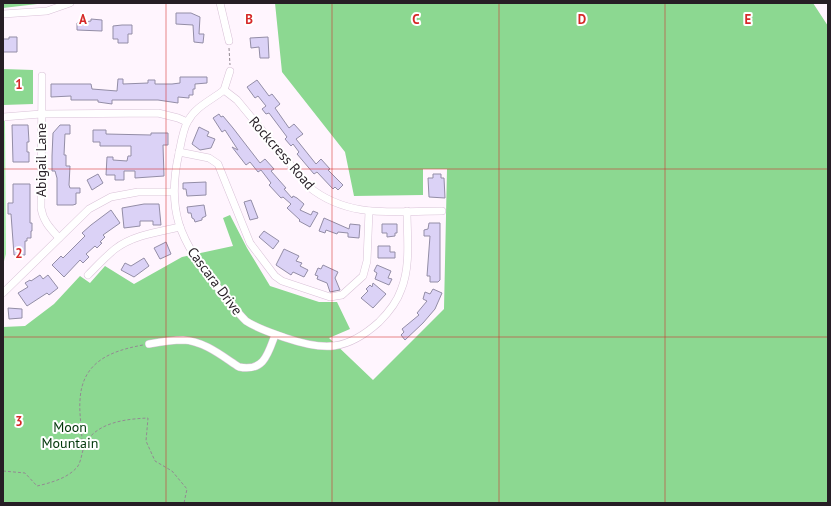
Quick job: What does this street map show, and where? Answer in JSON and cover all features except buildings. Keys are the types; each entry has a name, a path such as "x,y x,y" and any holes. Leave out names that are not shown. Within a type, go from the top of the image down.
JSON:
{"street":[{"path":"4,14 46,11 70,3"},
{"path":"220,3 229,41"},
{"path":"224,90 230,70"},
{"name":"Abigail Lane","path":"42,76 42,217 59,238"},
{"name":"Cascara Drive","path":"224,90 201,106 187,122 179,152 173,192 183,238 197,262 239,314 255,327 309,346 324,347 341,345 363,335 383,318 394,304 405,278 407,211"},
{"name":"Rockcress Road","path":"224,90 237,100 308,187 332,202 356,210 368,211 442,211"},
{"path":"3,117 42,114 158,113 170,115 187,122"},
{"path":"179,152 209,158 218,164 250,243 275,276 282,281 330,297 342,295 363,276 368,261 368,211"},
{"path":"3,294 88,209 111,197 138,192 173,192"},
{"path":"88,275 114,250 125,243 148,234 180,227"},
{"path":"149,344 182,340 192,341 201,344 239,367 245,368 258,365 264,361 276,334"}],"path":[{"path":"229,41 230,70"},
{"path":"84,447 82,443 80,401 83,384 91,367 108,355 149,344"},
{"path":"3,471 25,472 37,486 57,481 78,466 86,441 100,429 124,419 148,418 146,441 155,461 172,471 187,488 184,503"}],"green space":[{"path":"3,3 46,3 3,8"},
{"name":"Moon Mountain","path":"275,3 813,3 828,26 828,503 3,503 3,327 25,326 54,304 80,276 90,283 105,266 134,284 182,257 233,246 223,218 230,215 247,248 270,286 319,302 337,302 350,329 329,338 373,380 444,309 447,169 423,169 423,195 354,196 345,152 282,72"},
{"path":"3,69 33,70 33,104 3,105"},
{"path":"3,121 5,121 6,254 3,265"}]}
